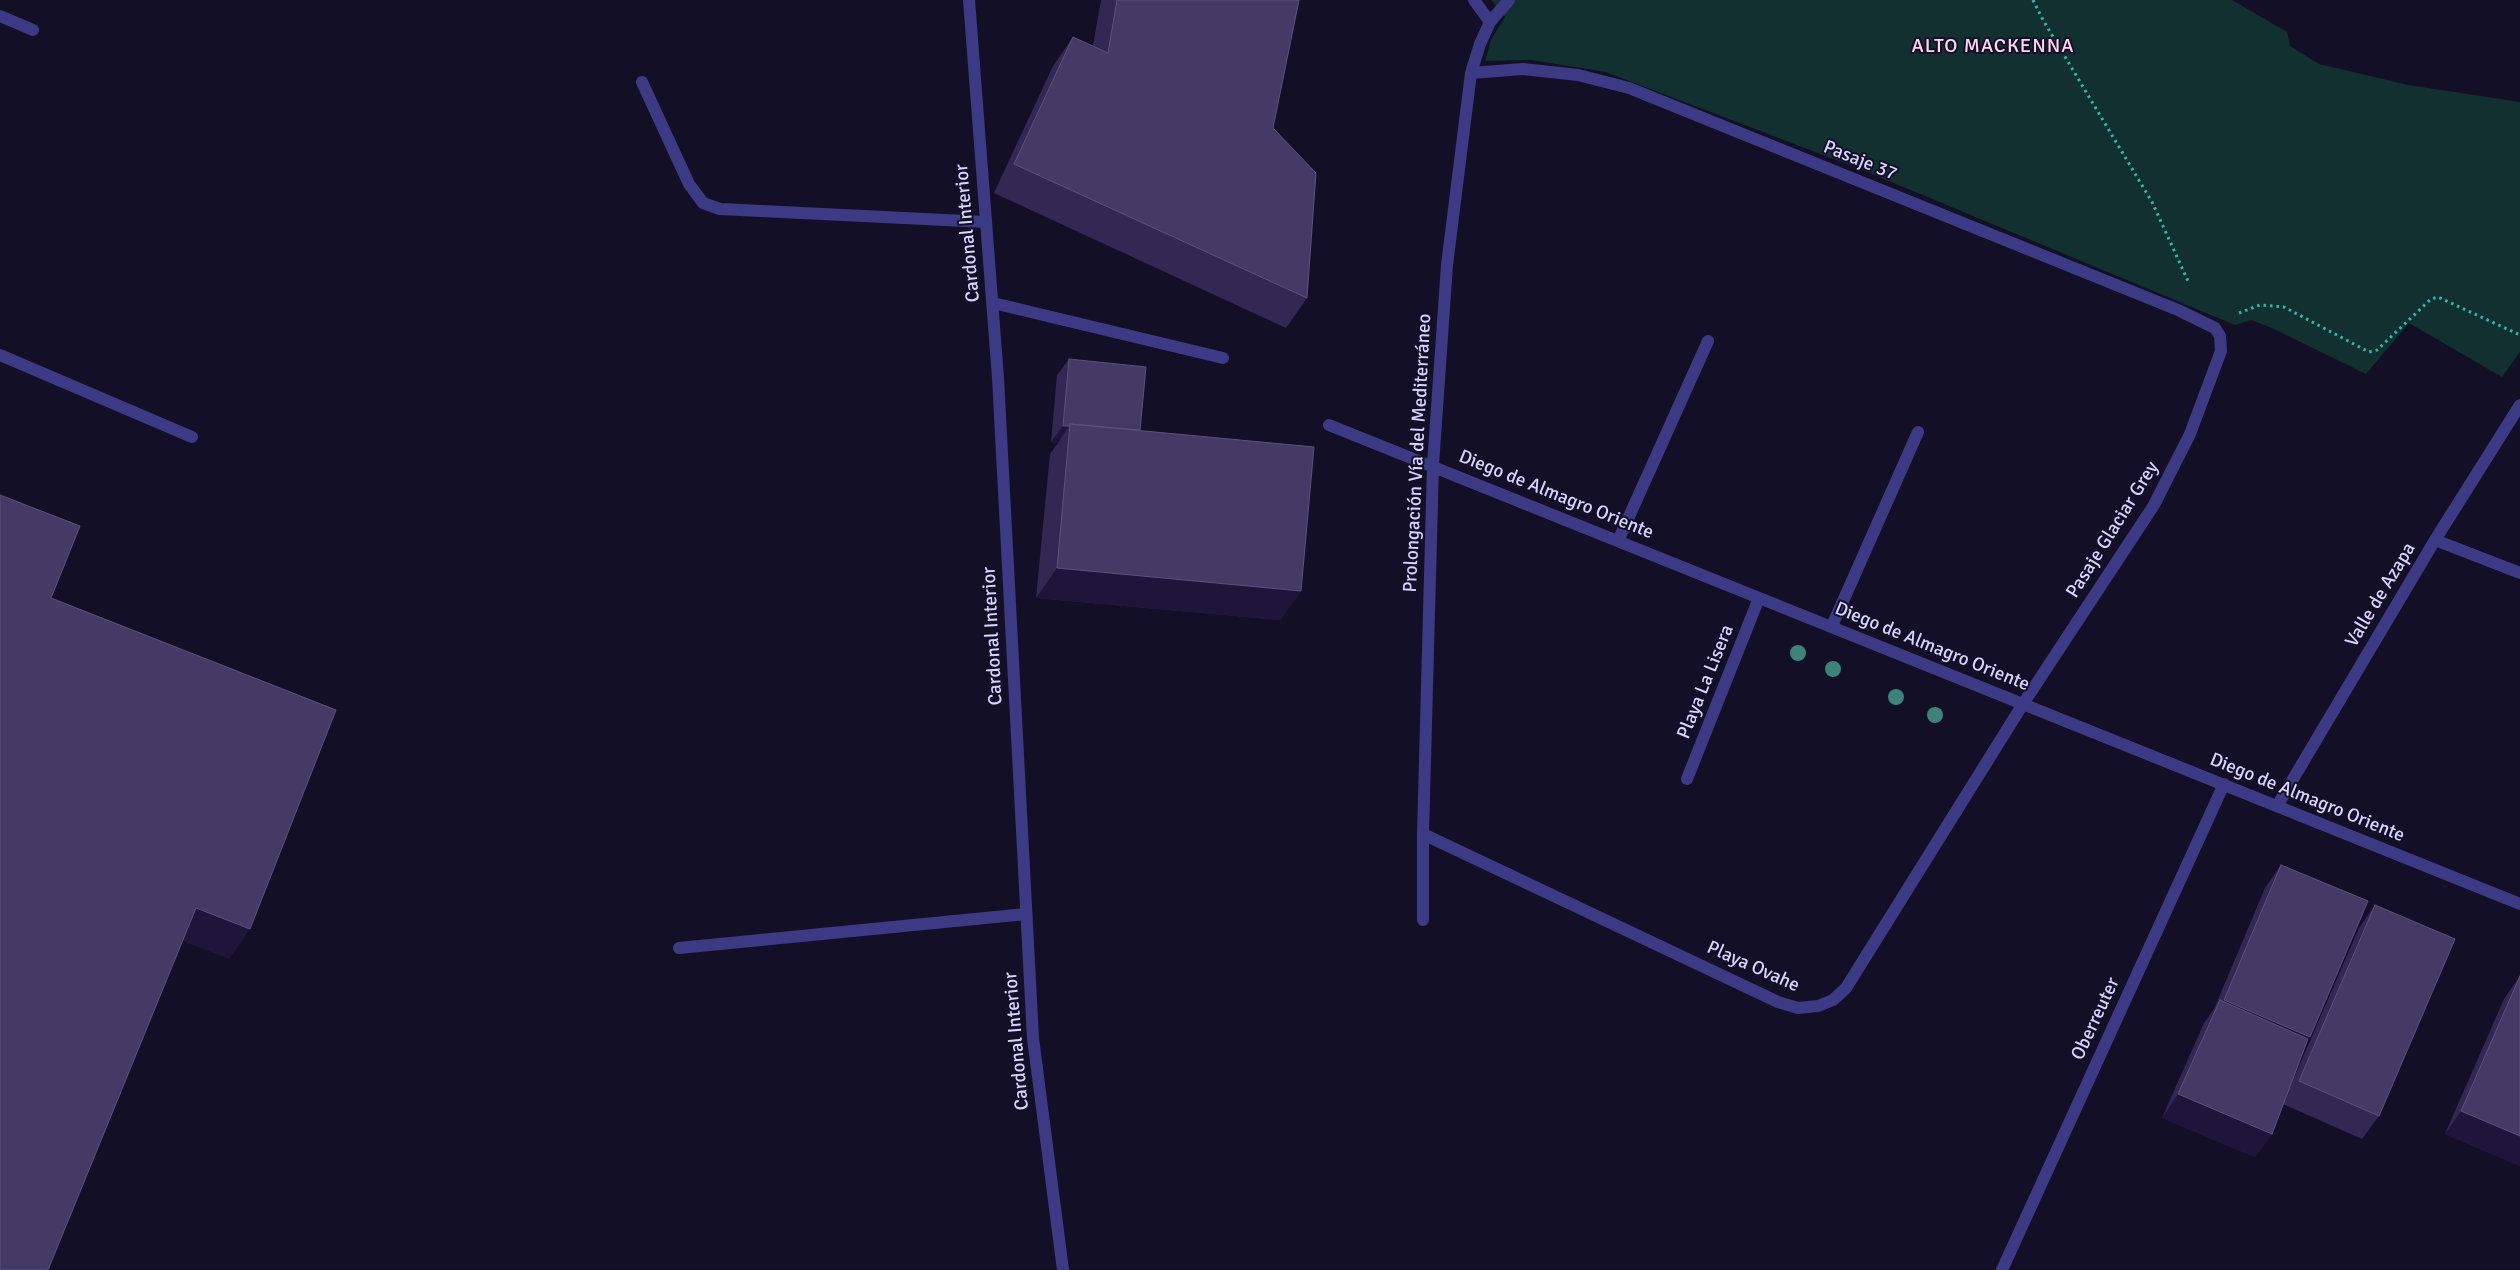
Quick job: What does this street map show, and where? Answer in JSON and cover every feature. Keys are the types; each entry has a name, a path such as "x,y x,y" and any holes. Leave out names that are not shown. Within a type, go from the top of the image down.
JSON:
{"street":[{"name":"Cardonal Interior","path":"969,0 993,303 1033,1038 1063,1270"},
{"path":"1474,0 1490,22"},
{"name":"Prolongación Vía del Mediterráneo","path":"1423,920 1423,834 1433,465 1447,265 1471,73 1480,44 1490,22 1509,0"},
{"path":"0,16 34,30"},
{"name":"Pasaje 37","path":"1471,73 1523,69 1578,75 1629,88 2178,310 2215,328 2220,336"},
{"path":"642,82 689,184 703,202 712,206 720,209 986,222"},
{"path":"993,303 1223,358"},
{"name":"Pasaje Glaciar Grey","path":"2023,704 2154,505 2190,434 2221,351 2220,336"},
{"path":"1618,541 1708,341"},
{"path":"0,355 192,437"},
{"name":"Valle de Azapa","path":"2277,806 2435,540 2520,404"},
{"name":"Diego de Almagro Oriente","path":"1329,425 1433,465 2520,904"},
{"path":"1832,626 1918,432"},
{"path":"2435,540 2520,573"},
{"name":"Playa La Lisera","path":"1687,779 1759,598"},
{"name":"Playa Ovahe","path":"1423,834 1778,1002 1798,1008 1818,1006 1832,1000 1846,988 2023,704"},
{"name":"Oberreuter","path":"2002,1270 2224,784"},
{"path":"679,948 1026,914"}],"path":[{"path":"2033,0 2042,20 2152,202 2174,248"},
{"path":"2220,336 2234,315 2260,305 2284,307 2369,352 2377,350 2430,299 2438,297 2520,335"}],"green space":[{"path":"1491,0 2232,0 2287,32 2290,46 2319,64 2408,85 2520,102 2520,352 2502,377 2409,323 2366,374 2272,328 2251,320 2235,325 1865,171 1606,72 1531,60 1485,61 1491,40 1505,17"}],"building":[{"path":"1117,0 1299,0 1273,128 1316,173 1307,298 1014,164 1073,37 1108,53"},
{"path":"1069,359 1146,367 1140,430 1070,424 1069,426 1063,426"},
{"path":"1070,424 1314,447 1301,591 1057,568"},
{"path":"0,495 80,526 51,598 336,710 250,929 196,908 48,1270 0,1270"},
{"path":"2281,865 2368,901 2310,1037 2224,1000"},
{"path":"2375,905 2455,939 2379,1116 2299,1081"},
{"path":"2520,976 2520,1136 2461,1111"},
{"path":"2220,1000 2308,1039 2272,1134 2178,1094"}],"district":[{"name":"ALTO MACKENNA","path":"1993,47"}]}
